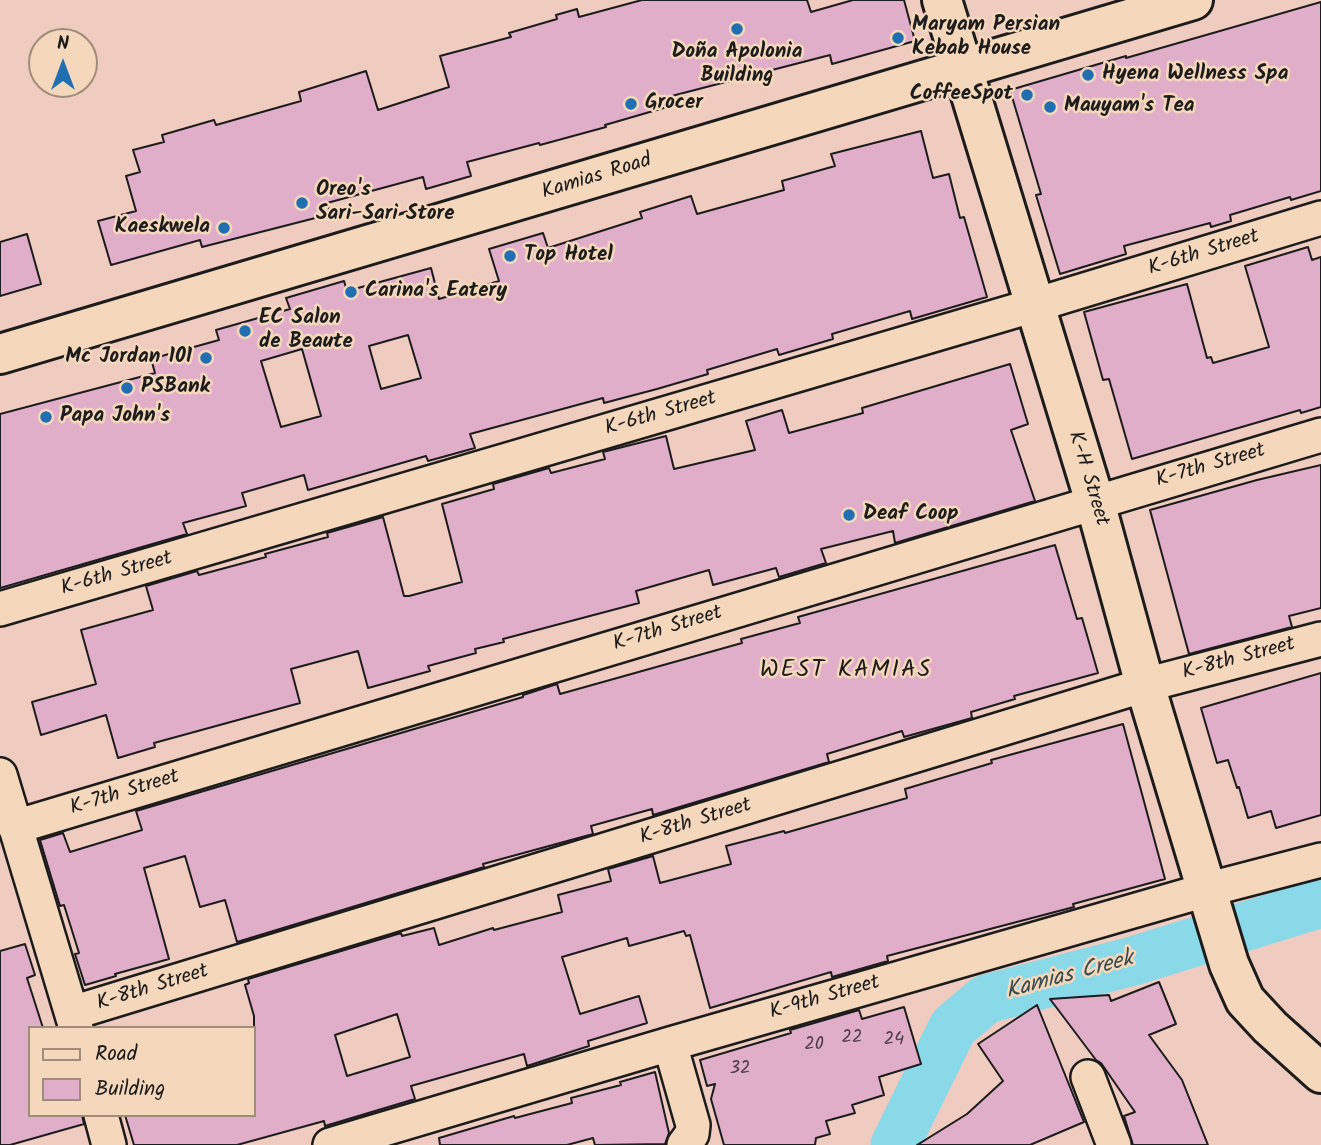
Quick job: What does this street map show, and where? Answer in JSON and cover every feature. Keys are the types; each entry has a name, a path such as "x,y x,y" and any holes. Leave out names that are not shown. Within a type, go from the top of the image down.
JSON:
{"main road":[{"name":"K-H Street","path":"942,0 1095,502 1145,685 1229,964 1245,1000 1270,1027 1321,1073"},
{"name":"Kamias Road","path":"0,354 1193,0"}],"street":[{"name":"K-6th Street","path":"0,609 1035,305 1321,218"},
{"name":"K-7th Street","path":"15,827 1321,435"},
{"name":"K-8th Street","path":"74,1021 1145,685 1321,639"},
{"path":"0,775 74,1021"},
{"name":"K-9th Street","path":"330,1145 670,1044 1209,899 1321,860"},
{"path":"670,1044 693,1125 692,1134 684,1145"},
{"path":"1088,1077 1114,1145"},
{"path":"102,1117 109,1145"}],"building":[{"path":"642,0 807,0 811,12 853,0 904,0 915,41 832,64 830,55 664,98 667,107 605,125 606,127 467,162 471,176 426,189 423,177 327,203 331,214 202,247 200,240 111,265 98,221 136,211 126,176 140,172 133,150 164,142 162,135 214,120 216,125 301,101 299,92 366,71 378,110 449,87 440,56 511,37 509,33 557,19 556,15 577,9 579,17"},
{"path":"1321,2 1321,191 1291,200 1290,197 1230,215 1231,221 1211,227 1210,223 1124,246 1126,254 1060,274 1036,195 1041,194 1010,90"},
{"path":"921,131 933,178 949,174 960,218 964,217 987,297 912,319 910,311 832,334 833,339 779,355 777,349 707,370 708,374 657,389 604,403 603,398 470,434 475,448 428,461 426,456 308,490 304,475 242,493 246,506 183,523 187,534 0,588 0,414 155,373 151,359 219,340 216,330 290,309 286,298 344,281 347,291 431,268 439,299 499,281 489,249 543,233 548,248 642,218 640,212 691,196 697,214 784,190 782,181 835,166 831,154","holes":["408,335 421,378 381,389 369,346","302,349 321,416 281,427 261,361"]},
{"path":"27,234 41,284 0,296 0,242"},
{"path":"1308,247 1312,260 1321,257 1321,407 1301,413 1300,410 1132,459 1109,379 1103,380 1084,312 1187,284 1207,358 1211,357 1213,363 1269,347 1245,266"},
{"path":"1010,364 1028,424 1011,430 1035,501 895,543 893,531 821,549 826,563 779,577 776,568 713,585 709,570 636,591 639,603 503,639 504,642 475,649 476,653 428,666 430,671 368,688 358,651 291,669 300,703 154,743 155,747 118,758 106,715 41,735 32,702 96,684 81,630 153,610 146,586 197,571 199,575 266,557 265,554 328,537 327,533 383,517 404,596 409,596 462,582 442,504 494,489 493,484 549,468 551,473 605,459 603,452 666,436 674,469 755,450 746,421 782,410 789,433 863,413 862,408"},
{"path":"1321,465 1321,608 1289,616 1292,627 1189,654 1150,510"},
{"path":"1055,545 1077,619 1082,618 1098,673 1014,696 1015,699 971,712 972,718 904,737 902,731 827,754 829,762 653,815 652,809 591,826 593,834 483,864 484,867 237,942 225,900 200,907 185,856 144,868 169,959 85,985 75,954 79,953 64,905 60,906 40,840 63,833 70,852 142,830 136,811 523,697 557,684 560,694 742,643 741,639 800,623 798,617"},
{"path":"1321,673 1321,815 1276,828 1271,811 1248,818 1228,760 1217,763 1201,708"},
{"path":"1123,724 1165,879 1073,904 1074,907 887,956 888,961 832,977 831,972 710,1008 690,935 686,936 684,931 629,946 627,938 562,957 580,1014 639,996 647,1023 588,1041 589,1046 527,1066 524,1054 411,1086 415,1099 325,1126 324,1121 237,1145 134,1145 126,1117 256,1117 256,1026 245,985 249,983 248,979 401,933 402,936 434,928 439,945 493,928 494,930 562,912 558,895 611,881 608,869 653,856 660,883 731,864 726,846 784,831 785,833 907,798 905,789 992,763 991,760","holes":["397,1014 410,1057 347,1076 335,1035"]},
{"path":"25,944 35,975 27,978 42,1026 28,1026 28,1117 82,1117 84,1124 10,1145 0,1145 0,951"},
{"path":"1159,982 1176,1024 1149,1035 1182,1080 1208,1145 1133,1145 1124,1116 1135,1112 1101,1063 1050,999 1109,995 1111,1001"},
{"path":"1037,1005 1084,1122 1030,1145 917,1145 967,1114 1003,1081 978,1044"},
{"path":"904,1007 921,1064 879,1077 884,1095 852,1105 855,1113 826,1121 830,1134 816,1138 815,1145 724,1145 711,1099 715,1084 707,1086 700,1060 859,1010 862,1019"},
{"path":"655,1072 669,1133 665,1144 595,1145 593,1138 567,1145 440,1145 439,1138 514,1116 515,1118 572,1103 571,1098 621,1085 620,1082"}],"waterway":[{"name":"Kamias Creek","path":"895,1145 953,1027 986,999 1133,961 1321,903"}],"place":[{"name":"Doña Apolonia Building","path":"737,29"},
{"name":"Maryam Persian Kebab House","path":"898,38"},
{"name":"Hyena Wellness Spa","path":"1088,75"},
{"name":"CoffeeSpot","path":"1027,95"},
{"name":"Grocer","path":"631,104"},
{"name":"Mauyam's Tea","path":"1050,107"},
{"name":"Oreo's Sari-Sari Store","path":"302,203"},
{"name":"Kaeskwela","path":"224,228"},
{"name":"Top Hotel","path":"510,256"},
{"name":"Carina's Eatery","path":"351,292"},
{"name":"EC Salon de Beaute","path":"245,331"},
{"name":"Mc Jordan 101","path":"206,358"},
{"name":"PSBank","path":"127,388"},
{"name":"Papa John's","path":"46,417"},
{"name":"Deaf Coop","path":"849,515"}],"district":[{"name":"WEST KAMIAS","path":"846,672"}]}
